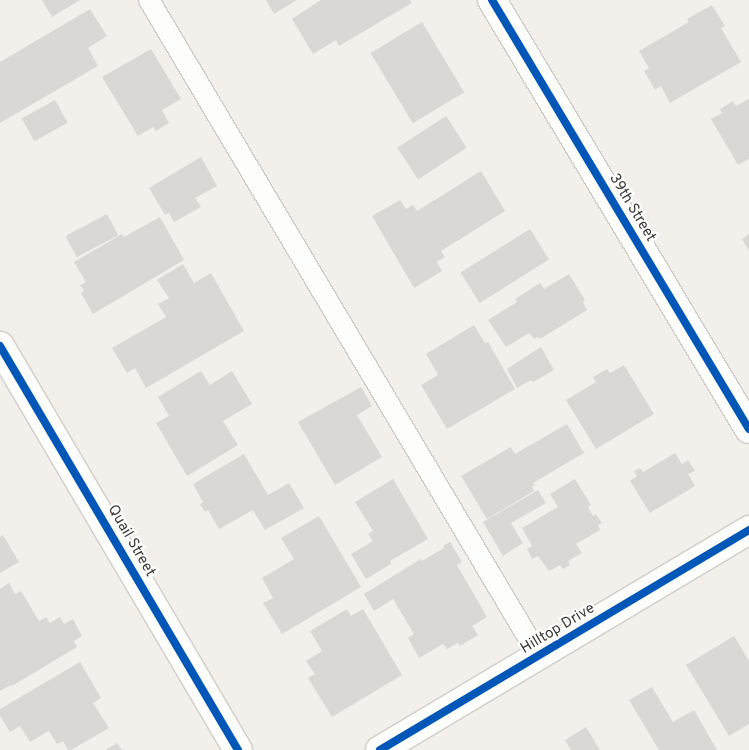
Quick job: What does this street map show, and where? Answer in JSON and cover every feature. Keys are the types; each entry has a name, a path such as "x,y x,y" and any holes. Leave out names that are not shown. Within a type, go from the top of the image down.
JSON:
{"street":[{"name":"39th Street","path":"492,0 749,429"},
{"name":"Quail Street","path":"0,346 238,750"},
{"name":"Hilltop Drive","path":"380,750 749,530"}],"lane":[{"path":"149,0 539,656"}],"building":[{"path":"42,0 80,0 52,17"},
{"path":"266,0 297,0 274,14"},
{"path":"321,0 410,0 412,3 339,46 336,40 313,54 292,19"},
{"path":"712,5 725,26 721,28 741,62 670,103 661,86 655,90 644,71 649,68 639,51 689,22 687,19"},
{"path":"90,9 107,36 88,48 98,66 0,123 0,62"},
{"path":"422,22 464,92 413,123 371,53"},
{"path":"151,49 181,99 162,110 169,123 156,131 153,127 138,136 102,77"},
{"path":"749,99 749,159 738,165 711,119 722,113 720,109 733,101 736,106"},
{"path":"55,100 68,123 34,141 22,118"},
{"path":"446,116 467,148 418,179 397,148"},
{"path":"201,157 217,186 195,198 201,207 174,222 169,213 165,215 149,188"},
{"path":"481,171 505,211 441,251 445,257 437,262 442,271 414,288 372,216 400,200 406,209 413,205 417,211"},
{"path":"107,214 118,235 77,257 66,236"},
{"path":"160,217 184,260 93,314 81,293 84,291 80,285 86,282 74,262 122,234 124,237"},
{"path":"530,229 549,260 480,303 460,272"},
{"path":"749,234 749,251 742,239"},
{"path":"183,264 194,283 211,273 244,331 146,388 135,368 127,373 112,348 166,317 158,304 169,298 157,280"},
{"path":"569,274 585,300 583,302 587,310 540,339 538,337 534,339 529,333 506,347 488,320 517,302 515,299 540,283 544,289"},
{"path":"474,325 485,343 488,342 515,389 447,429 421,385 438,375 426,354"},
{"path":"541,347 554,370 533,382 531,380 517,388 507,369"},
{"path":"624,365 654,414 596,449 566,400 596,382 593,377 607,369 610,373"},
{"path":"201,371 210,385 232,371 252,404 223,421 238,445 187,476 156,423 169,416 158,397"},
{"path":"361,387 372,406 357,415 382,457 335,485 298,422"},
{"path":"567,424 584,453 533,483 535,485 532,487 534,491 487,519 461,476 511,447 515,454"},
{"path":"675,453 682,464 688,460 695,471 688,474 695,486 650,513 630,481 637,476 634,471 640,468 643,472"},
{"path":"244,454 268,495 289,483 304,508 265,530 253,510 219,529 208,510 205,512 200,504 203,502 193,484"},
{"path":"393,479 428,539 390,561 391,564 366,579 351,554 373,541 368,534 373,531 355,502"},
{"path":"575,479 591,505 588,507 593,516 596,514 602,523 598,525 600,530 576,544 582,553 568,561 570,565 563,569 560,565 549,571 538,556 532,559 527,549 532,546 522,528 558,507 550,494"},
{"path":"538,490 546,503 511,523 523,543 503,556 483,522"},
{"path":"319,516 361,587 282,634 263,603 273,598 262,578 294,559 281,538"},
{"path":"3,535 19,562 0,573 0,537"},
{"path":"450,542 462,562 457,565 487,617 472,626 478,635 460,646 458,643 447,649 443,644 419,658 408,638 414,634 393,599 374,611 364,594 421,559 422,561 444,548 443,546"},
{"path":"9,583 15,594 21,591 39,621 46,617 50,623 60,617 64,624 73,619 82,636 74,641 77,647 12,686 0,691 0,589"},
{"path":"347,609 351,616 363,609 402,675 332,717 308,678 315,674 306,661 322,651 310,631"},
{"path":"734,636 749,661 749,724 729,736 686,665"},
{"path":"80,662 101,698 93,703 109,728 71,750 68,750 63,741 57,744 49,731 30,742 20,726 10,732 0,716 0,709"},
{"path":"652,687 673,722 694,710 717,750 659,750 629,700"},
{"path":"586,727 600,750 571,750 565,740"},
{"path":"117,743 122,750 106,750"}],"cycle path":[{"path":"492,0 749,429"},
{"path":"0,346 238,750"},
{"path":"380,750 749,530"}]}
